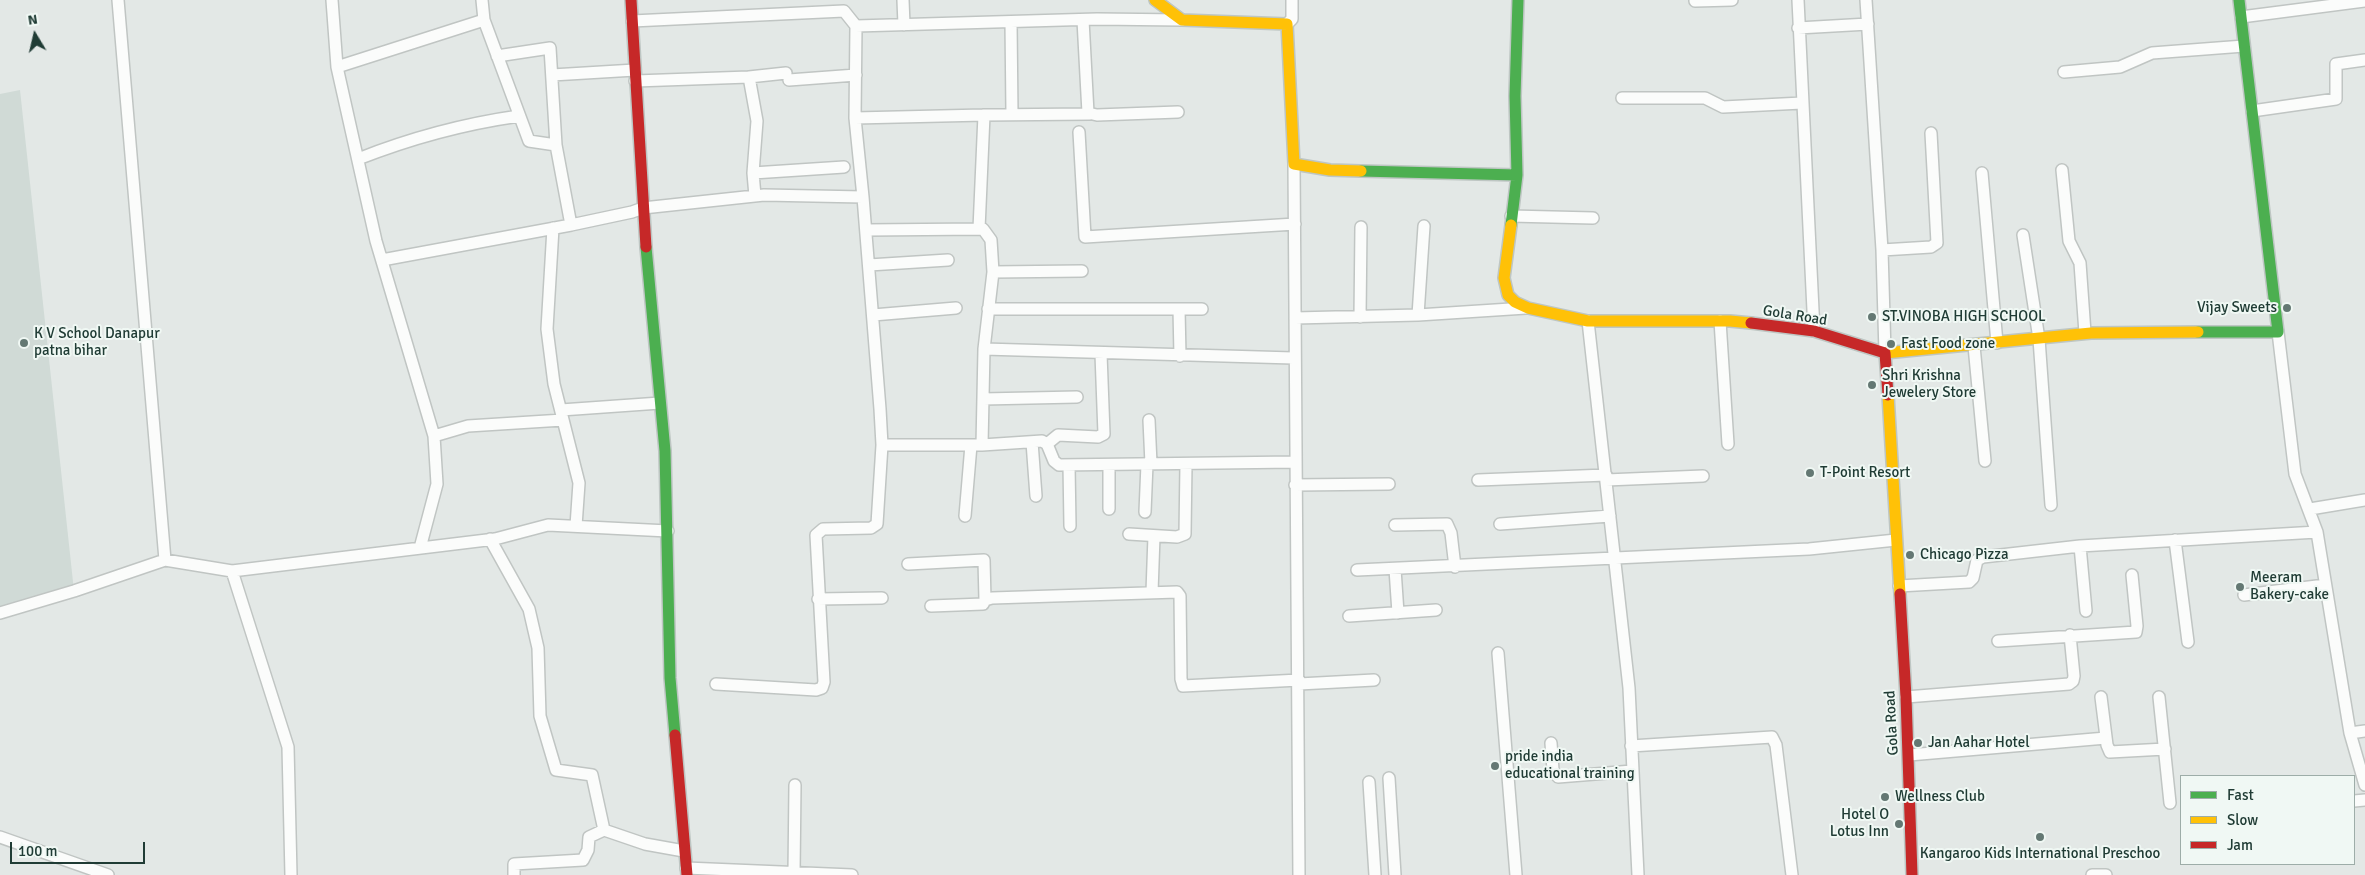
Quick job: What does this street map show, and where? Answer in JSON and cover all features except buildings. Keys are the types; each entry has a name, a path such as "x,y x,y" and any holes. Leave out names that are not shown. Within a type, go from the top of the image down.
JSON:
{"street":[{"path":"118,0 165,560"},
{"path":"332,0 337,67 358,159 382,260 434,436 437,484 420,548"},
{"path":"482,0 484,20 529,141 556,146"},
{"path":"630,0 643,208 660,403 668,531 670,678 686,872 852,874"},
{"path":"829,0 830,12"},
{"path":"903,0 904,24"},
{"path":"1155,0 1182,20"},
{"path":"856,26 1083,20 1182,20 1287,24 1292,19 1292,0"},
{"name":"Gola Road","path":"1518,0 1515,96 1517,176 1511,216 1505,287 1508,295 1515,302 1528,308 1588,321 1720,321 1814,331 1885,353 1906,697 1912,875"},
{"path":"1695,1 1732,0"},
{"path":"1798,0 1814,331"},
{"path":"1866,0 1882,250 1885,353 1997,344 2085,333 2278,332"},
{"path":"2239,0 2295,474 2310,508 2317,532 2350,733 2365,785"},
{"path":"2241,17 2365,1"},
{"path":"632,21 844,12 856,26 855,118 869,265 882,445 876,526 871,528 823,529 816,535 824,682 822,688 816,690 716,684"},
{"path":"337,67 484,20"},
{"path":"1083,20 1087,109 1090,114"},
{"path":"1011,22 1012,114"},
{"path":"1287,24 1295,224 1293,358 1296,485 1299,875"},
{"path":"1798,28 1868,24"},
{"path":"2064,72 2120,66 2145,54 2161,51 2244,46"},
{"path":"497,56 550,48 556,146 571,225"},
{"path":"2252,111 2336,99 2336,64 2365,60"},
{"path":"552,75 749,77 856,75"},
{"path":"749,77 758,121 753,173 755,196"},
{"path":"1622,98 1705,98 1722,107 1802,103"},
{"path":"855,118 983,114 1178,112"},
{"path":"979,229 985,120 983,114"},
{"path":"358,159 405,141 440,131 519,116"},
{"path":"1079,132 1085,238 1295,224"},
{"path":"1882,250 1931,247 1937,243 1931,133"},
{"path":"1294,164 1330,170 1517,176"},
{"path":"753,173 844,167"},
{"path":"2062,170 2069,241 2080,263 2085,333"},
{"path":"1982,173 1997,344"},
{"path":"382,260 571,225 643,208 755,196 863,197"},
{"path":"1511,216 1593,218"},
{"path":"1418,315 1424,226"},
{"path":"1360,317 1361,227"},
{"path":"553,228 547,329 554,384 579,483 576,526"},
{"path":"866,230 983,229 991,240 993,272 984,349 983,399 964,516"},
{"path":"2024,235 2039,339 2051,505"},
{"path":"869,265 948,260"},
{"path":"993,272 1082,271"},
{"path":"873,314 956,308"},
{"path":"988,308 1202,309"},
{"path":"1295,318 1418,315 1528,308"},
{"path":"1179,309 1180,356"},
{"path":"1588,321 1629,688 1638,875"},
{"path":"1720,321 1728,444"},
{"path":"1974,346 1985,461"},
{"path":"984,349 1101,354 1293,358"},
{"path":"1047,444 1054,437 1061,434 1098,436 1104,434 1101,354"},
{"path":"983,399 1077,397"},
{"path":"434,436 468,426 660,403"},
{"path":"1145,512 1149,464 1149,420"},
{"path":"882,445 977,445 1032,442 1047,444"},
{"path":"1032,442 1036,496"},
{"path":"1047,444 1055,464 1295,462"},
{"path":"1129,534 1180,537 1186,533 1186,464"},
{"path":"1069,465 1070,526"},
{"path":"1109,465 1109,509"},
{"path":"1478,480 1703,476"},
{"path":"1296,485 1389,484"},
{"path":"2310,508 2365,500"},
{"path":"1500,524 1610,516"},
{"path":"1394,525 1447,524 1451,532 1454,567"},
{"path":"0,612 74,591 165,560 232,571 490,539 548,525 668,531"},
{"path":"1899,586 1969,582 1973,578 1977,560 1980,558 2080,546 2317,532"},
{"path":"1152,592 1154,536"},
{"path":"490,539 529,609 538,648 540,716 556,770 592,775 604,830"},
{"path":"1357,570 1454,567 1809,549 1896,540"},
{"path":"2175,540 2188,642"},
{"path":"2080,546 2086,611"},
{"path":"908,564 984,560 985,600 983,604 931,606"},
{"path":"1395,569 1398,612"},
{"path":"232,571 288,747 291,875"},
{"path":"1998,641 2136,632 2138,626 2132,575"},
{"path":"2244,595 2325,585"},
{"path":"985,600 1178,592 1180,594 1181,679 1183,686 1374,680"},
{"path":"818,599 882,598"},
{"path":"1349,616 1436,610"},
{"path":"1906,697 2069,684 2073,681 2074,676 2070,635"},
{"path":"1498,653 1516,875"},
{"path":"2102,697 2108,750 2113,753 2165,749"},
{"path":"2159,698 2170,803"},
{"path":"2350,733 2365,731"},
{"path":"1631,746 1772,738 1776,744 1792,875"},
{"path":"1909,756 2106,738"},
{"path":"1551,744 1554,770 1558,776 1632,771"},
{"path":"1389,778 1395,875"},
{"path":"1369,782 1375,875"},
{"path":"794,873 795,785"},
{"path":"514,875 514,864 583,860 588,850 589,837 604,830 645,844 684,851"},
{"path":"0,836 108,875"},
{"path":"2092,875 2106,875"}],"shaded area":[{"name":"K V School Danapur patna bihar","path":"20,90 74,591 0,609 0,94"}],"traffic: fast":[{"path":"1511,225 1517,175 1515,96 1518,0"},
{"path":"2198,332 2278,332 2239,0"},
{"path":"1361,171 1517,175"},
{"path":"646,247 665,451 670,678 675,735"}],"traffic: slow":[{"path":"1155,0 1182,20 1287,24 1294,164 1330,170 1361,171"},
{"path":"1511,225 1504,278 1508,295 1515,302 1528,308 1588,321 1730,321 1751,323"},
{"path":"1885,353 2091,333 2198,332"},
{"path":"1888,395 1900,594"}],"traffic: jam":[{"path":"631,0 646,247"},
{"path":"1751,323 1814,331 1885,353 1888,395"},
{"path":"1900,594 1906,697 1912,875"},
{"path":"675,735 687,875"}],"place":[{"name":"Vijay Sweets","path":"2287,308"},
{"name":"ST.VINOBA HIGH SCHOOL","path":"1872,317"},
{"name":"K V School Danapur patna bihar","path":"24,343"},
{"name":"Fast Food zone","path":"1891,344"},
{"name":"Shri Krishna Jewelery Store","path":"1872,385"},
{"name":"T-Point Resort","path":"1810,473"},
{"name":"Chicago Pizza","path":"1910,555"},
{"name":"Meeram Bakery-cake","path":"2240,587"},
{"name":"Jan Aahar Hotel","path":"1918,743"},
{"name":"pride india educational training","path":"1495,766"},
{"name":"Wellness Club","path":"1885,797"},
{"name":"Hotel O Lotus Inn","path":"1899,824"},
{"name":"Kangaroo Kids International Preschoo","path":"2040,837"}]}
